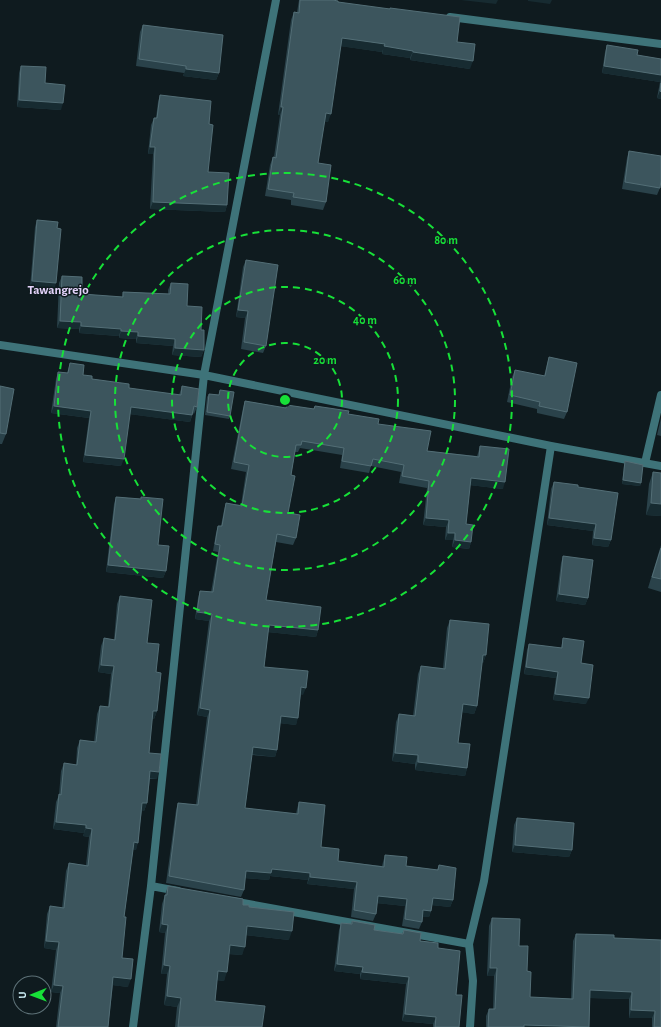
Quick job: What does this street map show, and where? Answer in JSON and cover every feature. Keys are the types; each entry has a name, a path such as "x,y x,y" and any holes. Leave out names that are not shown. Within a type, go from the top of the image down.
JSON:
{"street":[{"path":"133,1027 151,886 204,375 276,0"},
{"path":"441,16 661,44"},
{"path":"0,345 204,375 551,446 661,466"},
{"path":"645,463 661,395"},
{"path":"470,1027 473,982 469,944 484,882 551,446"},
{"path":"151,886 190,893"},
{"path":"220,899 469,944"}],"building":[{"path":"300,0 333,0 390,9 460,17 457,42 475,44 473,61 413,52 384,46 385,44 342,38 331,114 326,113 318,163 331,165 326,202 293,197 294,193 268,189 273,157 276,158 283,107 281,107 294,12 299,13"},
{"path":"143,25 223,35 219,73 186,69 186,66 139,59"},
{"path":"607,45 638,50 637,55 661,59 661,75 604,66"},
{"path":"21,66 46,67 45,83 65,85 63,103 19,100"},
{"path":"160,95 211,101 209,124 213,125 208,172 229,173 227,205 153,202 155,147 150,147 154,118 157,118"},
{"path":"629,151 661,156 660,188 625,182"},
{"path":"37,220 58,222 57,228 61,229 56,283 32,281"},
{"path":"246,260 278,265 266,346 244,342 248,311 238,310"},
{"path":"62,276 82,277 82,294 123,297 123,292 170,294 171,283 188,284 187,306 202,307 201,330 204,330 204,350 175,348 175,339 138,336 138,332 121,331 121,329 81,326 81,322 60,321"},
{"path":"549,357 577,363 567,412 539,406 540,402 510,395 515,370 545,376"},
{"path":"70,363 84,365 83,375 92,376 92,379 129,384 129,388 181,395 182,386 199,389 197,407 194,406 192,415 131,407 124,459 85,455 91,411 54,406 58,372 68,373"},
{"path":"0,386 14,389 6,434 0,433"},
{"path":"220,390 234,392 230,416 207,412 209,394 219,395"},
{"path":"245,401 286,408 287,405 314,409 315,406 349,411 348,414 379,419 378,424 431,431 427,451 479,457 480,446 509,449 505,482 471,478 466,524 473,525 471,542 455,540 455,533 448,533 449,520 426,518 429,481 402,476 404,465 373,459 371,466 342,461 344,448 302,441 301,445 296,445 291,475 295,476 288,513 300,515 296,538 277,534 266,600 321,607 318,630 269,625 264,667 308,671 306,688 301,687 298,718 281,716 277,750 253,747 245,808 298,814 299,802 325,805 321,847 339,849 338,861 384,867 385,855 407,857 406,866 438,870 439,865 456,868 453,900 433,898 431,911 423,910 422,922 405,919 407,899 378,896 376,914 354,910 357,882 310,877 310,873 272,869 271,873 246,871 244,890 169,876 178,803 198,805 210,710 200,708 212,614 197,612 200,591 213,592 220,545 215,544 218,526 222,526 226,503 242,506 249,465 234,462"},
{"path":"625,461 643,465 641,483 623,480"},
{"path":"653,472 661,473 661,504 651,503"},
{"path":"554,482 618,493 611,540 594,538 596,524 549,518"},
{"path":"116,497 163,499 158,545 169,546 166,571 108,565"},
{"path":"661,548 661,579 652,577"},
{"path":"563,556 593,560 588,598 559,594"},
{"path":"120,596 152,600 147,643 159,644 156,672 161,673 157,711 153,711 149,753 161,754 159,772 150,771 147,803 142,803 138,843 134,842 124,917 126,917 122,958 133,959 131,979 113,977 108,1027 58,1027 63,986 54,985 59,942 46,941 50,906 64,908 69,863 88,866 92,829 86,828 86,825 56,822 59,794 61,795 64,763 77,765 80,740 96,742 100,706 109,707 114,666 101,665 104,638 115,640"},
{"path":"450,620 489,624 486,655 483,655 477,706 463,704 458,743 470,744 467,768 418,762 418,755 395,753 399,714 415,716 421,666 445,669"},
{"path":"563,638 584,641 581,663 593,665 589,698 555,694 558,672 526,667 529,644 562,648"},
{"path":"517,818 574,823 572,850 515,845"},
{"path":"168,886 243,899 243,905 249,905 249,907 294,912 292,931 247,926 245,947 230,945 227,972 218,971 215,1001 265,1006 262,1027 178,1027 181,998 167,996 170,966 164,965 168,925 162,924 165,895 167,895"},
{"path":"492,918 520,919 519,946 528,946 527,971 531,972 530,997 573,999 576,934 614,935 614,938 661,940 661,1027 654,1027 655,1011 631,1010 632,992 590,990 589,1027 524,1025 524,1027 488,1027 489,1009 495,1009 497,968 490,968"},
{"path":"352,921 375,925 374,930 403,934 404,930 421,933 420,941 438,943 438,948 460,951 456,995 462,995 459,1027 435,1027 436,1017 405,1014 409,977 362,972 363,967 337,964 341,923 352,924"}],"district":[{"name":"Tawangrejo","path":"58,290"}]}
